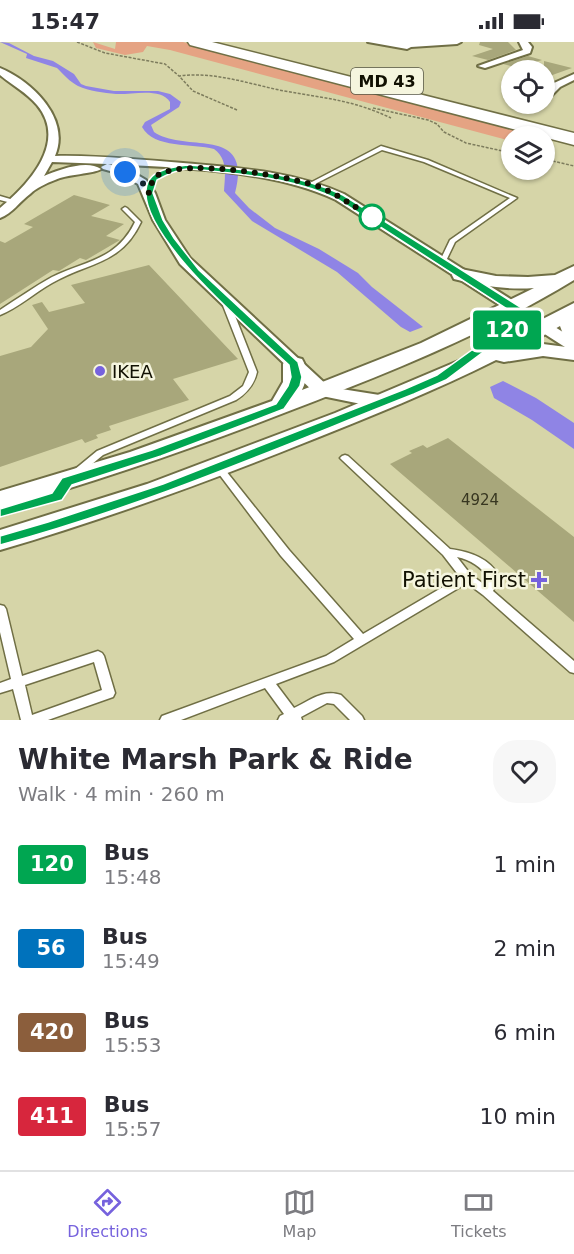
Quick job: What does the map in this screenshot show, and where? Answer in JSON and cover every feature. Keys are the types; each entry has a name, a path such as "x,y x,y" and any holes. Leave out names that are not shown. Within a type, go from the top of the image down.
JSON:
{"highway":[{"name":"MD 43","path":"195,42 574,140"},
{"name":"MD 43","path":"231,42 574,126"}],"main road":[{"path":"461,274 514,284 570,275"},
{"path":"0,540 51,526 219,468 441,377 558,294 570,275"},
{"path":"0,500 67,482 157,453 323,391 442,343 527,316 574,311 570,322 574,341"},
{"path":"410,391 506,356 543,350 574,354"},
{"path":"280,407 294,386 297,377 294,364"},
{"path":"0,512 57,496 67,482"}],"street":[{"path":"377,42 427,52"},
{"path":"396,45 457,42"},
{"path":"482,66 527,51 527,45 523,42"},
{"path":"0,72 44,106 62,143 110,160"},
{"path":"555,87 574,77"},
{"path":"19,198 62,143"},
{"path":"47,161 110,160 202,168 311,184 340,197 574,346"},
{"path":"47,161 83,164 125,172 142,182 149,193 159,220 178,252 224,300 323,391 366,400 386,401"},
{"path":"149,193 155,178 166,172 187,167"},
{"path":"0,214 49,178 73,170 101,169 125,172"}],"lane":[{"path":"311,184 381,148 426,161 514,198 450,243 442,263"},
{"path":"0,198 19,198"},
{"path":"0,314 53,280 96,263 124,245 134,233 138,222 125,209"},
{"path":"67,482 100,453 233,398 247,388 252,382 253,372 224,300"},
{"path":"345,458 447,552 467,578 488,592 574,668"},
{"path":"219,468 285,554 362,640"},
{"path":"447,552 469,554 489,568 495,577 488,592"},
{"path":"166,720 330,659 467,578"},
{"path":"0,609 27,720"},
{"path":"0,688 98,656 109,693 33,720"},
{"path":"267,682 291,718 326,698 337,699 358,720"}],"path":[{"path":"77,42 105,53 165,64 193,91 237,110"},
{"path":"179,76 200,73 285,91 340,99 428,120 437,124 444,132 466,143 501,151"},
{"path":"370,108 391,118"},
{"path":"555,162 574,166"}],"shaded area":[{"path":"0,42 9,43 34,56 53,61 74,74 81,84 86,86 114,91 158,91 170,94 181,102 179,107 151,125 154,132 167,138 226,149 234,157 238,171 235,193 249,208 275,228 319,249 358,273 372,287 423,327 410,332 401,327 337,272 252,221 224,191 224,162 214,149 165,142 148,134 142,127 145,122 170,109 170,102 166,97 153,93 116,94 82,88 57,68 26,58 27,54"},
{"path":"93,42 115,49 116,42 183,42 506,126 501,126 501,138 170,50 147,46 143,52 125,55 96,48"},
{"path":"503,381 536,398 574,423 574,449 532,420 494,398 490,387"}],"building":[{"path":"480,42 508,42 516,50 488,60 472,56 493,49 479,45"},
{"path":"528,56 542,60 516,60"},
{"path":"555,64 572,68 555,74"},
{"path":"74,195 110,205 91,216 124,224 106,236 120,240 86,260 80,258 59,271 53,270 0,304 0,241 5,243 33,227 24,224"},
{"name":"IKEA","path":"149,265 238,359 173,379 189,400 109,426 111,430 96,435 98,438 85,443 82,439 0,467 0,356 31,347 48,329 32,305 42,302 49,312 85,303 71,285"},
{"path":"448,438 574,537 574,622 390,464 412,453 409,451 423,445 427,448"}],"bus line":[{"name":"120","path":"0,512 57,496 67,482 157,453 280,407 294,386 297,377 294,364 224,300 178,252 159,220 149,193 151,183 160,174 187,167 292,179 322,188 340,197 521,313 517,323 499,337 441,377 410,391 168,487 51,526 0,539"}],"place":[{"name":"IKEA","path":"100,371"},
{"name":"Patient First","path":"539,580"}],"route":[{"path":"125,172 138,178 149,193 151,183 160,174 187,167 292,179 331,192 372,217"}]}
